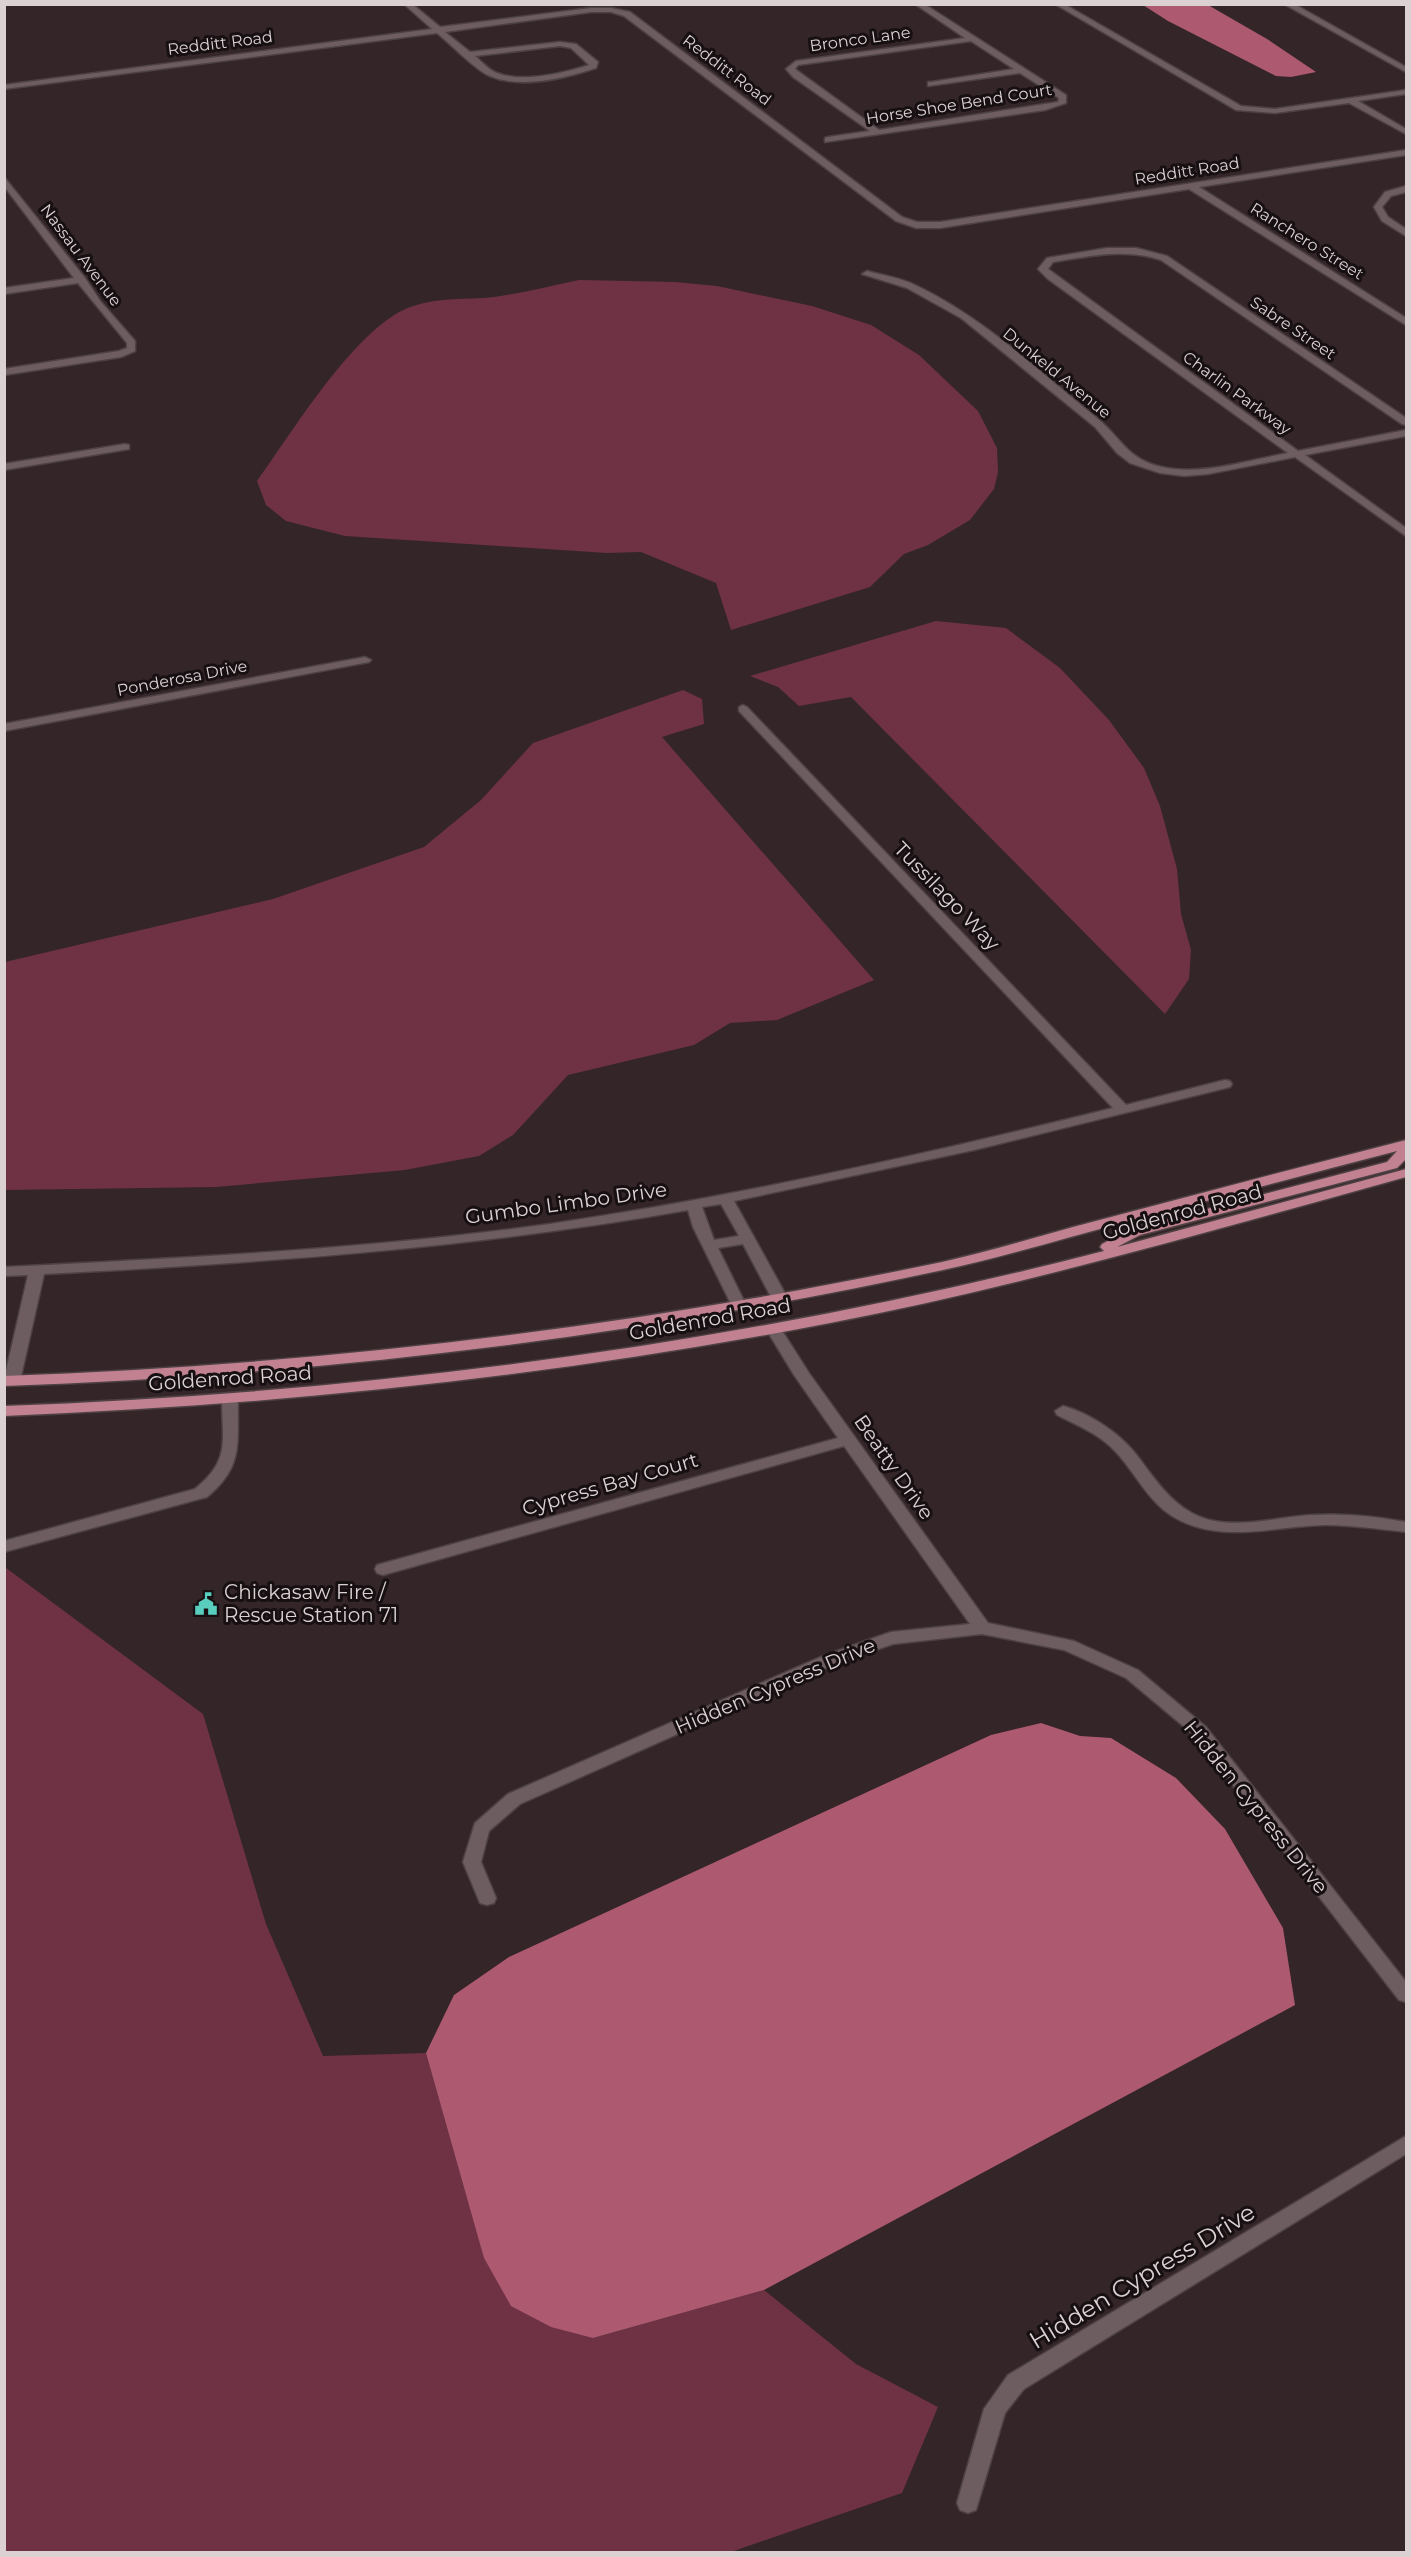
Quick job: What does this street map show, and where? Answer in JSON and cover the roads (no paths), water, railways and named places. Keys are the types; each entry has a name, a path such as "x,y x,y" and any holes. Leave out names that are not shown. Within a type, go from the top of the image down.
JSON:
{"main road":[{"path":"1080,1261 1135,1232 1392,1165 1403,1155 1407,1144"},
{"name":"Goldenrod Road","path":"8,1381 205,1371 414,1355 611,1327 946,1265 1407,1144"},
{"name":"Goldenrod Road","path":"4,1412 230,1400 426,1383 639,1353 774,1329 951,1293 1080,1261 1407,1173"}],"street":[{"name":"Horse Shoe Bend Court","path":"828,140 1045,108 1062,103 1064,97 918,4"},
{"path":"1058,4 1239,108 1275,111 1407,92"},
{"path":"1287,4 1407,70"},
{"path":"408,5 437,30 467,55 491,75 511,78 584,69 593,66 594,62 573,46 560,44 467,55"},
{"name":"Redditt Road","path":"4,87 591,10 620,11 899,219 916,225 940,225 1407,152"},
{"name":"Bronco Lane","path":"878,133 790,69 796,63 972,39"},
{"path":"931,84 1021,70"},
{"path":"1350,100 1407,132"},
{"name":"Nassau Avenue","path":"4,180 98,303 132,343 132,349 122,354 4,372"},
{"name":"Ranchero Street","path":"1191,186 1407,322"},
{"path":"1407,189 1388,194 1378,207 1384,219 1407,233"},
{"name":"Sabre Street","path":"1051,278 1043,269 1050,260 1118,249 1146,251 1164,258 1407,422"},
{"name":"Dunkeld Avenue","path":"867,274 909,286 964,316 1099,425 1120,451 1134,462 1160,470 1184,473 1208,471 1407,433"},
{"name":"Charlin Parkway","path":"1051,278 1407,533"},
{"path":"4,291 82,280"},
{"path":"4,467 125,447"},
{"name":"Ponderosa Drive","path":"4,728 365,660"},
{"name":"Tussilago Way","path":"743,709 1123,1110"},
{"name":"Gumbo Limbo Drive","path":"4,1272 330,1254 547,1229 726,1199 994,1142 1225,1084"},
{"path":"726,1199 779,1297"},
{"path":"694,1205 700,1227 738,1305"},
{"path":"710,1245 746,1239"},
{"path":"8,1381 38,1270"},
{"name":"Beatty Drive","path":"774,1329 802,1375 982,1628"},
{"path":"4,1547 201,1493 219,1480 229,1465 230,1400"},
{"path":"1063,1411 1112,1438 1160,1497 1178,1512 1198,1521 1226,1528 1342,1519 1407,1527"},
{"name":"Cypress Bay Court","path":"384,1569 848,1440"},
{"name":"Hidden Cypress Drive","path":"487,1898 472,1862 481,1828 514,1799 829,1660 891,1638 982,1628 1068,1645 1132,1674 1200,1731 1407,1995"},
{"name":"Hidden Cypress Drive","path":"968,2503 995,2409 1016,2382 1407,2144"}],"place":[{"name":"Chickasaw Fire / Rescue Station 71","path":"206,1604"}]}
